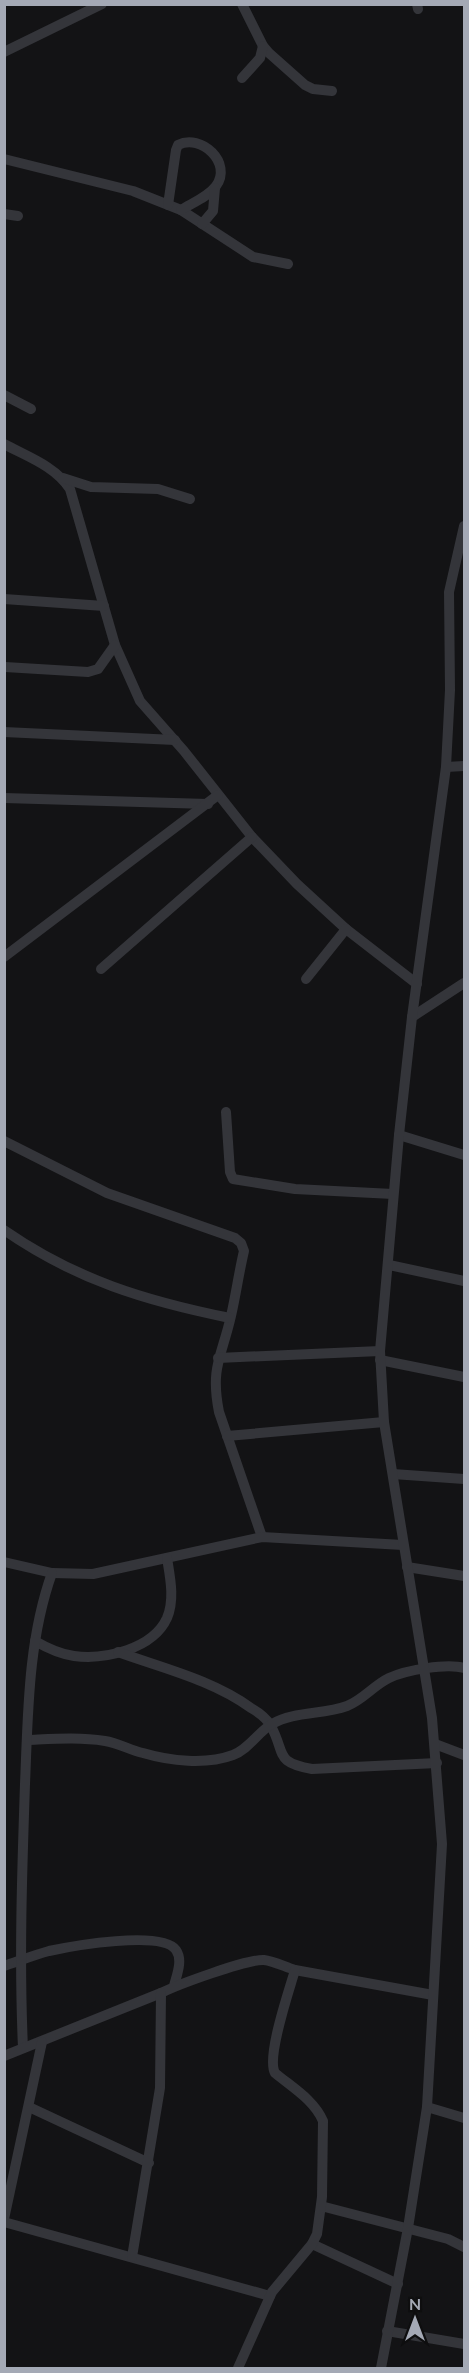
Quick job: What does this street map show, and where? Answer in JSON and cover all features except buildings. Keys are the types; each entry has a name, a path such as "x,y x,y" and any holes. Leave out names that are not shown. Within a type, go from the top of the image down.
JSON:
{"street":[{"path":"4,52 102,4"},
{"path":"242,4 263,46 305,85 313,89 332,91"},
{"path":"242,78 260,58 263,46"},
{"path":"168,205 176,150 183,142 200,145 215,154 221,167 215,188 213,212 202,224"},
{"path":"4,159 121,187 181,210 253,256 288,264"},
{"path":"181,210 215,188"},
{"path":"4,214 18,216"},
{"path":"4,395 32,409"},
{"path":"4,444 48,467 63,478 91,487 158,489 190,499"},
{"path":"63,478 70,489 115,645 140,701 175,740 252,837 297,884 346,929 417,984"},
{"path":"381,2368 408,2228 427,2107 442,1844 435,1744 384,1422 380,1356 393,1194 412,1017 446,767 450,690 449,592 465,526"},
{"path":"4,599 104,606"},
{"path":"5,667 88,672 98,669 115,645"},
{"path":"4,732 175,740"},
{"path":"446,767 465,766"},
{"path":"4,957 218,795"},
{"path":"4,798 208,804"},
{"path":"101,969 252,837"},
{"path":"306,980 346,929"},
{"path":"412,1017 465,983"},
{"path":"226,1112 230,1172 233,1179 295,1189 393,1194"},
{"path":"399,1135 465,1155"},
{"path":"4,1141 107,1192 235,1238 241,1243 244,1251 230,1318 218,1358 215,1392 219,1412 262,1537"},
{"path":"4,1230 60,1265 90,1279 177,1307 230,1318"},
{"path":"388,1265 465,1281"},
{"path":"218,1358 380,1356 465,1377"},
{"path":"227,1436 384,1422"},
{"path":"393,1474 465,1479"},
{"path":"4,1562 52,1573 93,1574 262,1537 404,1545"},
{"path":"35,1641 52,1651 72,1656 103,1656 146,1641 159,1630 168,1616 171,1597 167,1558"},
{"path":"407,1567 465,1576"},
{"path":"23,2048 20,1960 27,1740 35,1641 39,1615 52,1573"},
{"path":"118,1652 212,1687 250,1707 271,1725 282,1757 288,1763 312,1769 436,1763"},
{"path":"27,1740 69,1738 107,1741 162,1758 201,1760 236,1754 271,1725 284,1718 349,1705 389,1678 455,1665 465,1668"},
{"path":"435,1744 465,1755"},
{"path":"4,1966 74,1946 142,1940 162,1941 170,1943 179,1955 180,1961 174,1986"},
{"path":"4,2056 161,1994 174,1986 258,1960 274,1962 295,1970 433,1995"},
{"path":"238,2368 270,2296 312,2244 317,2234 321,2206 323,2121 310,2100 275,2073 272,2067 274,2048 295,1970"},
{"path":"132,2257 160,2088 161,1994"},
{"path":"42,2042 4,2220 270,2296"},
{"path":"29,2107 149,2163"},
{"path":"427,2107 465,2118"},
{"path":"321,2206 448,2238 465,2247"},
{"path":"312,2244 398,2284"},
{"path":"387,2331 465,2344"}]}
